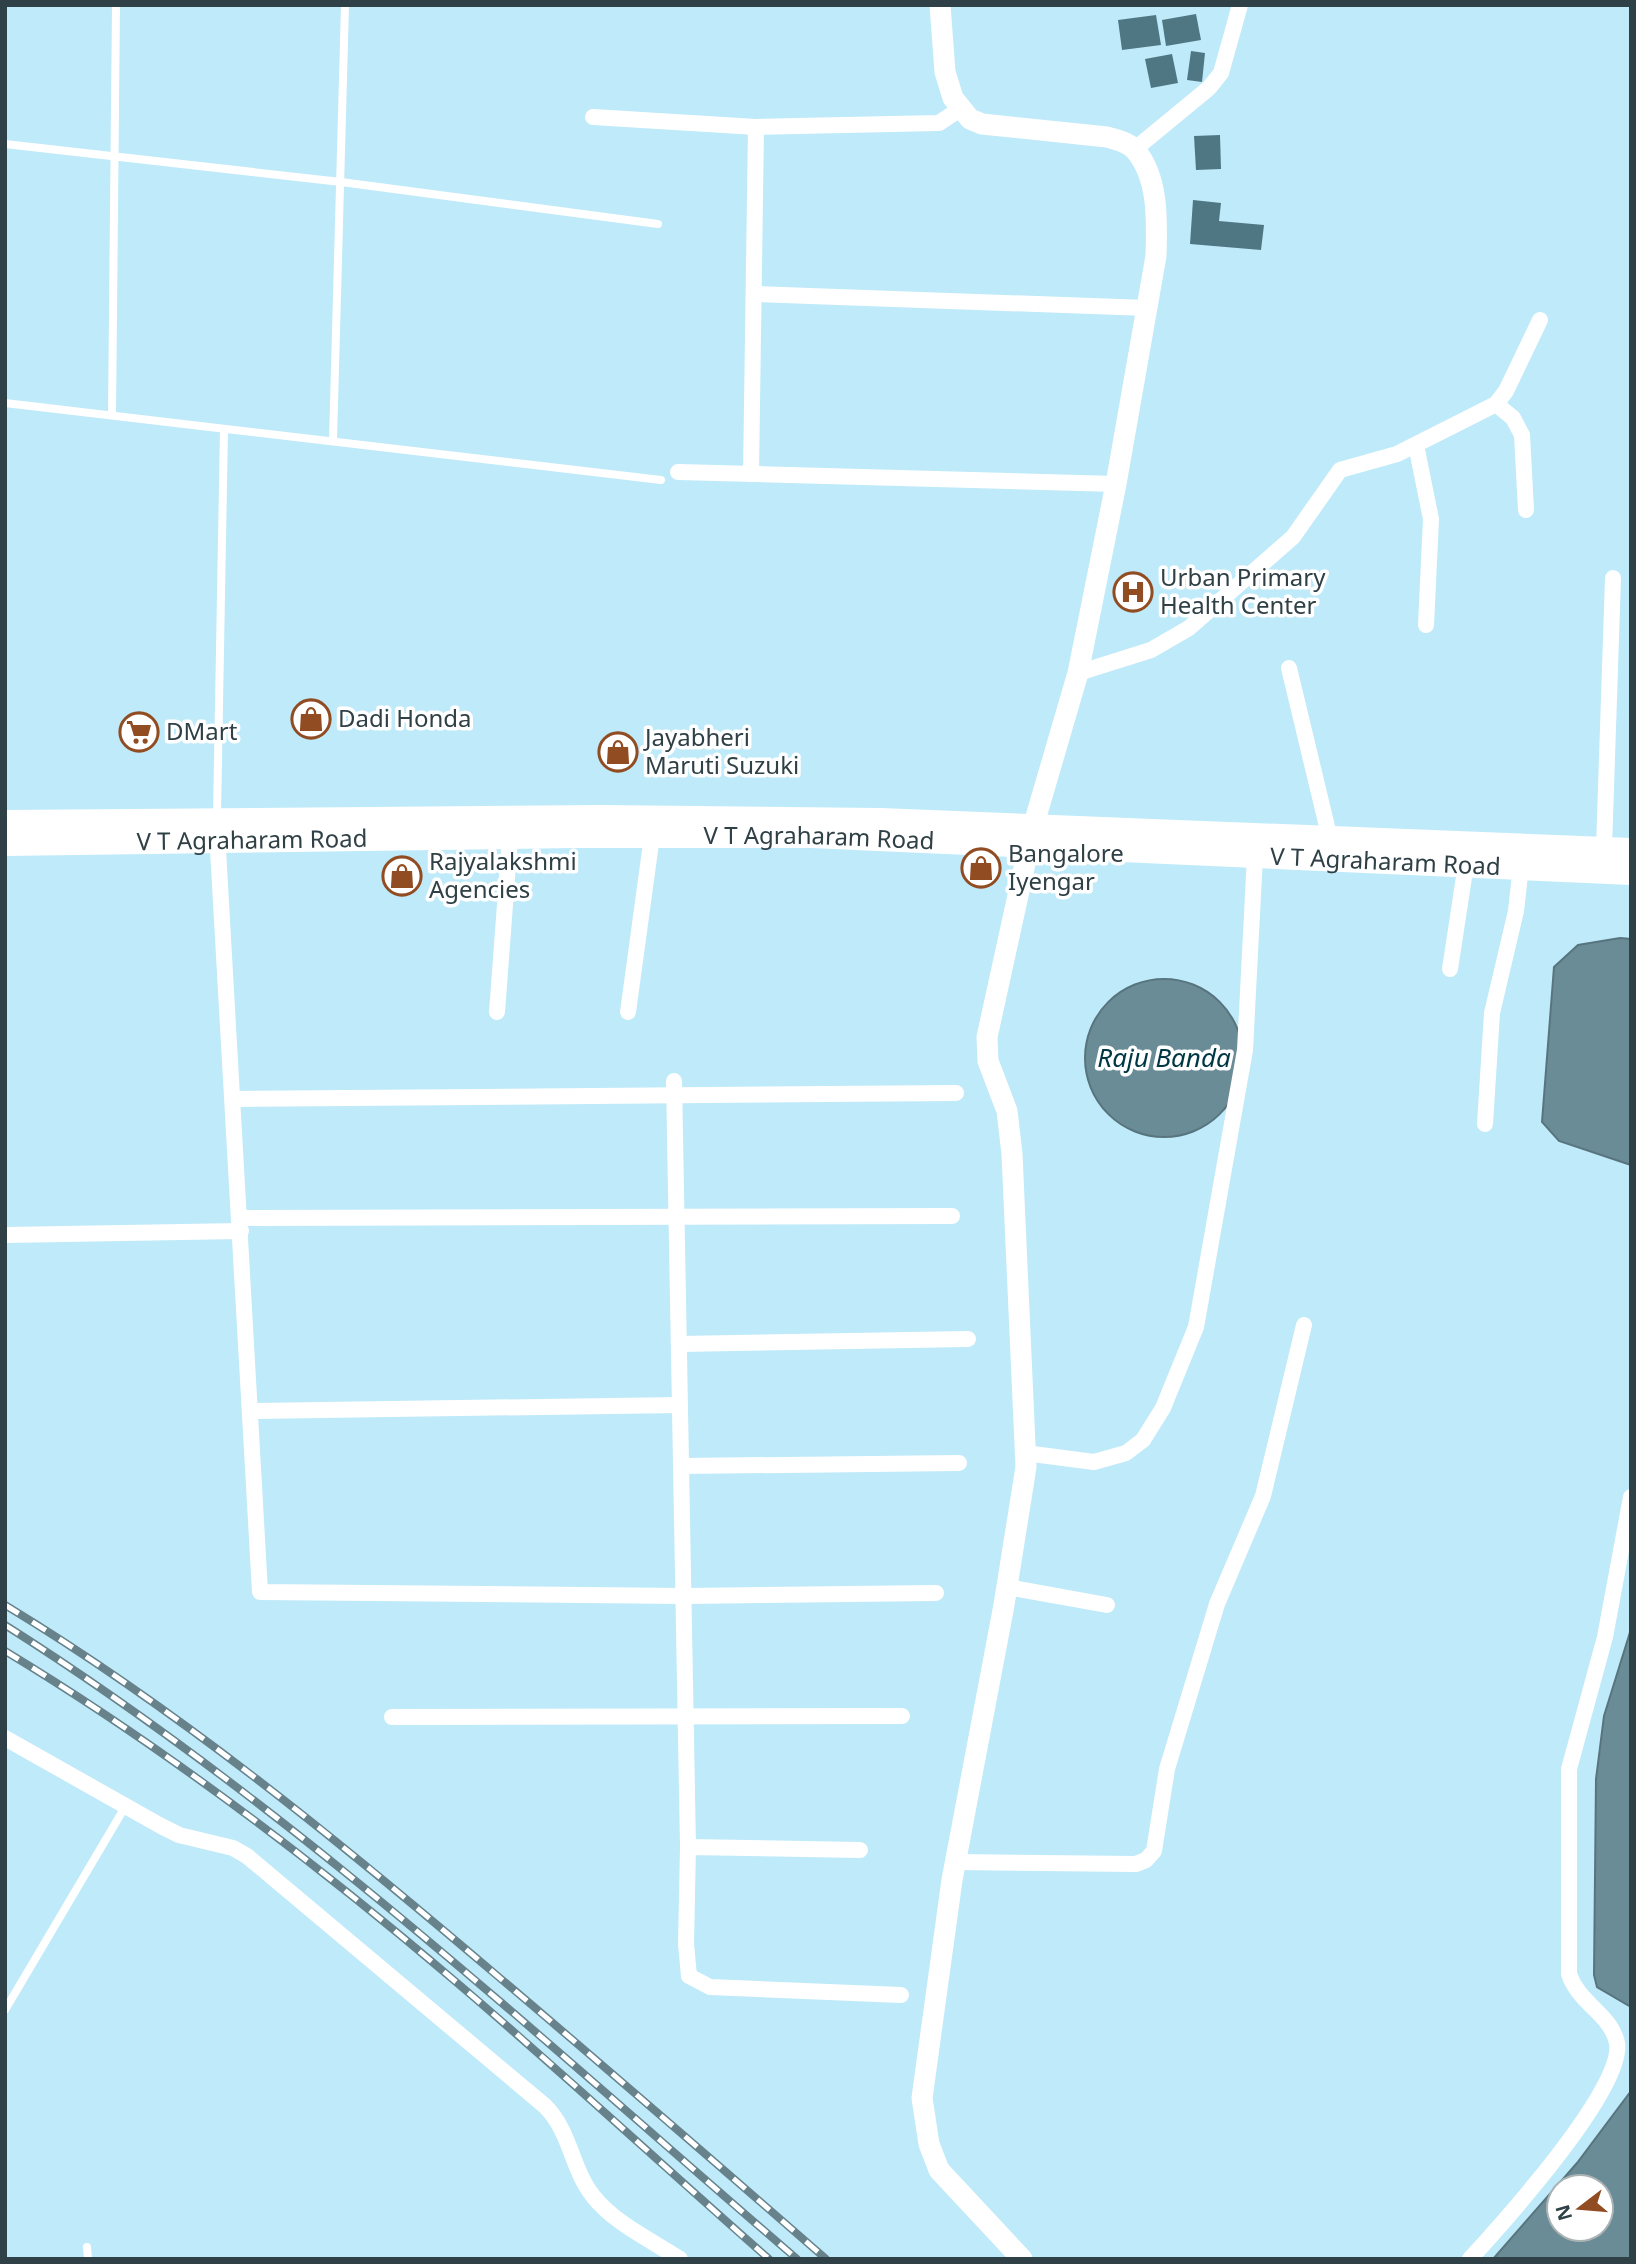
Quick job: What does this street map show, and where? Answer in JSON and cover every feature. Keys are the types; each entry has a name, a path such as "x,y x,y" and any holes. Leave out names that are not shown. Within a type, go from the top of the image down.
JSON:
{"main road":[{"name":"V T Agraharam Road","path":"5,844 217,832 602,817 880,820 1255,856 1631,873"},
{"name":"V T Agraharam Road","path":"5,822 217,832 510,837 1031,836"},
{"path":"1031,836 1331,839 1631,850"}],"street":[{"path":"940,5 944,72 960,108 982,124 1107,137 1135,149 1153,190 1157,226 1156,256 1116,484 1078,673 1031,836 987,1037 988,1061 1007,1111 1012,1154 1027,1467 955,1862 922,2098 929,2144 939,2170 1022,2259"},
{"path":"1135,149 1209,88 1220,73 1240,5"},
{"path":"593,117 756,127 940,123 960,108"},
{"path":"751,474 756,127"},
{"path":"754,294 1147,308"},
{"path":"1078,673 1151,650 1172,640 1283,546 1340,470 1376,461 1416,445 1496,404 1507,391 1540,320"},
{"path":"1496,404 1513,418 1522,435 1526,510"},
{"path":"1416,445 1431,519 1426,625"},
{"path":"678,472 1116,484"},
{"path":"1604,848 1613,578"},
{"path":"1289,668 1331,839"},
{"path":"217,832 260,1592 684,1596 936,1592"},
{"path":"628,1012 652,836"},
{"path":"497,1012 510,837"},
{"path":"1025,1453 1094,1462 1126,1453 1143,1440 1163,1408 1196,1328 1245,1050 1255,856"},
{"path":"1450,969 1466,864"},
{"path":"1485,1124 1492,1013 1516,911 1521,866"},
{"path":"233,1099 674,1088 956,1093"},
{"path":"674,1088 688,1847 686,1944 689,1976 710,1987 901,1995"},
{"path":"5,1234 240,1225 952,1216"},
{"path":"955,1862 1136,1864 1146,1860 1154,1851 1167,1769 1217,1604 1263,1496 1304,1325"},
{"path":"679,1344 968,1339"},
{"path":"250,1411 680,1405"},
{"path":"681,1466 959,1463"},
{"path":"1469,2259 1516,2210 1589,2112 1616,2060 1617,2046 1613,2031 1579,1996 1569,1974 1569,1769 1605,1637 1631,1497"},
{"path":"1007,1587 1107,1605"},
{"path":"392,1717 902,1716"},
{"path":"5,1738 178,1835 233,1848 288,1887 545,2106 558,2119 567,2136 592,2195 606,2210 680,2259"},
{"path":"688,1847 860,1850"}],"lane":[{"path":"112,415 116,5"},
{"path":"333,441 345,5"},
{"path":"5,144 341,181 658,224"},
{"path":"5,403 661,480"},
{"path":"217,832 224,429"},
{"path":"5,2010 125,1807"},
{"path":"87,2247 88,2259"}],"water":[{"path":"1620,938 1631,939 1631,1165 1559,1141 1542,1122 1554,967 1578,945"},
{"name":"Raju Banda","path":"1164,979 1194,985 1220,1002 1237,1028 1243,1058 1237,1088 1220,1114 1194,1131 1164,1137 1134,1131 1108,1114 1091,1088 1085,1058 1091,1028 1108,1002 1134,985"},
{"path":"1631,1629 1631,2007 1597,1987 1594,1975 1596,1779 1604,1716"},
{"path":"1631,2091 1631,2259 1493,2259 1545,2200 1545,2243 1615,2243 1615,2173 1568,2173"}],"building":[{"path":"1196,14 1201,40 1166,46 1162,20"},
{"path":"1156,15 1161,45 1122,50 1118,20"},
{"path":"1191,51 1205,53 1202,82 1187,80"},
{"path":"1172,54 1178,83 1151,88 1145,59"},
{"path":"1220,135 1221,169 1196,170 1194,136"},
{"path":"1193,200 1221,203 1219,221 1264,225 1261,250 1190,244"}],"railway":[{"path":"5,1605 133,1689 257,1779 536,2008 826,2259"},
{"path":"5,1625 111,1695 314,1847 509,2009 797,2259"},
{"path":"5,1651 123,1726 180,1766 348,1893 496,2016 769,2259"}],"place":[{"name":"Urban Primary Health Center","path":"1133,592"},
{"name":"Dadi Honda","path":"311,719"},
{"name":"DMart","path":"139,732"},
{"name":"Jayabheri Maruti Suzuki","path":"618,752"},
{"name":"Bangalore Iyengar","path":"981,868"},
{"name":"Rajyalakshmi Agencies","path":"402,876"}]}
